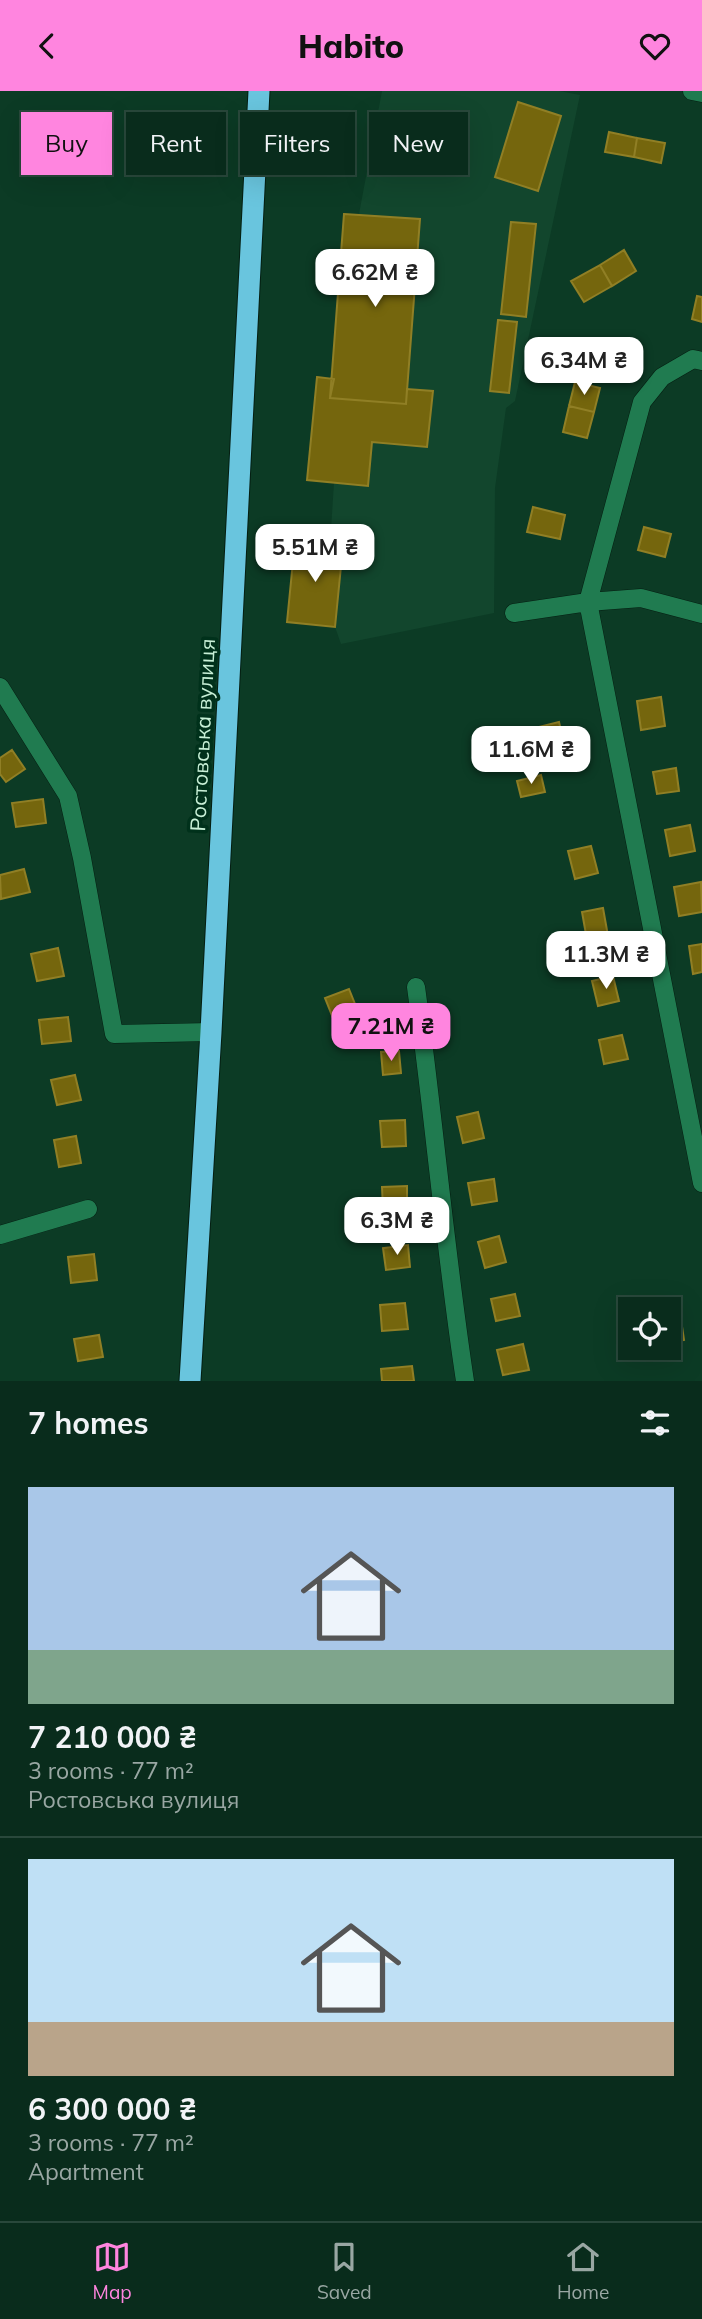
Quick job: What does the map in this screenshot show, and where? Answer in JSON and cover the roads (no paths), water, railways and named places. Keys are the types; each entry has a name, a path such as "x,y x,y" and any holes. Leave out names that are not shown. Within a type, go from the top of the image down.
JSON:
{"highway":[{"name":"Ростовська вулиця","path":"190,1381 211,1032 259,91"}],"street":[{"path":"692,91 702,93"},
{"path":"702,361 693,359 662,377 642,402 587,602 702,1183"},
{"path":"514,613 587,602 641,598 702,614"},
{"path":"0,687 68,796 85,871 114,1034 211,1032"},
{"path":"416,987 432,1103 452,1297 465,1381"},
{"path":"0,1235 88,1209"}]}
